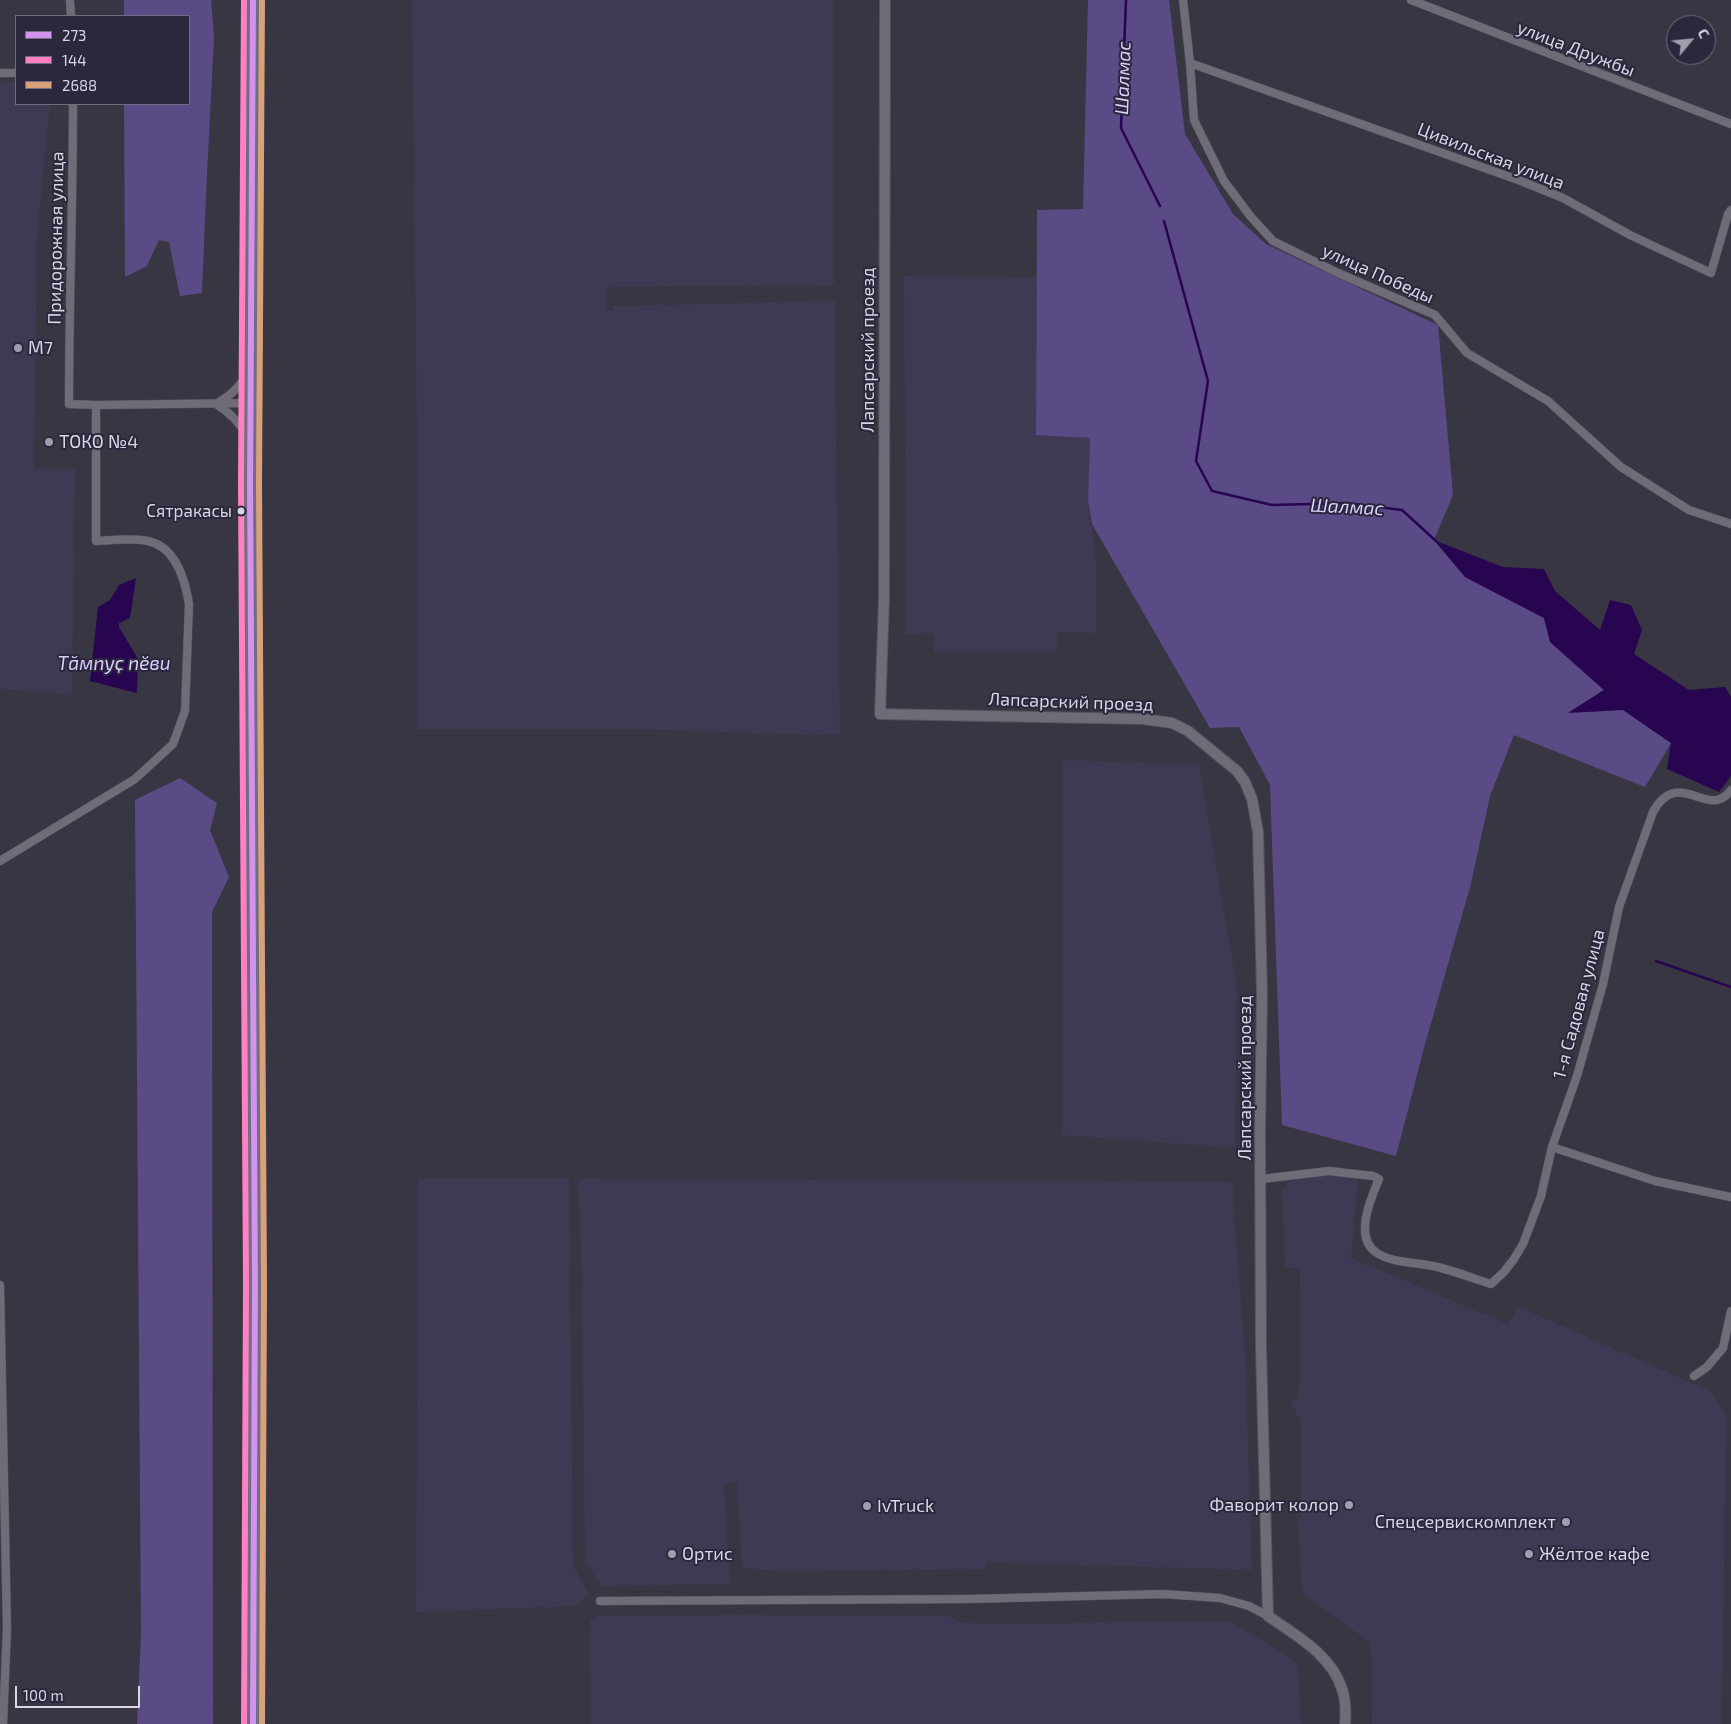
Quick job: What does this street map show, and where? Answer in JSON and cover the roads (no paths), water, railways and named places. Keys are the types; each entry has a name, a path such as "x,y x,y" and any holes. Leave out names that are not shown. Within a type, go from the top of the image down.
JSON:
{"highway":[{"path":"253,0 250,370 255,1284 253,1724"}],"street":[{"path":"70,0 71,15"},
{"name":"Лапсарский проезд","path":"885,0 884,600 880,714 1143,719 1172,723 1188,731 1237,771 1245,782 1252,799 1258,832 1262,994 1262,1357 1268,1616"},
{"name":"улица Победы","path":"1183,0 1194,120 1224,181 1273,241 1338,273 1435,315 1466,353 1548,401 1621,467 1689,510 1731,524"},
{"name":"улица Дружбы","path":"1411,0 1731,124"},
{"name":"Цивильская улица","path":"1190,63 1521,180 1563,198 1630,235 1711,273 1728,214 1731,210"},
{"path":"0,73 15,73"},
{"name":"Придорожная улица","path":"73,105 69,404 96,405"},
{"path":"216,404 230,396 250,370"},
{"path":"216,404 239,422 250,439"},
{"path":"0,860 135,779 174,744 185,712 189,604 181,571 164,549 150,542 136,540 96,541 96,405 250,404"},
{"name":"1-я Садовая улица","path":"1261,1180 1329,1171 1379,1178 1367,1212 1365,1227 1366,1237 1373,1250 1390,1258 1434,1266 1491,1284 1504,1272 1523,1244 1541,1196 1552,1147 1577,1076 1600,994 1619,907 1653,812 1658,802 1664,796 1673,793 1682,792 1717,802 1731,790"},
{"path":"1552,1147 1655,1181 1731,1196"},
{"path":"0,1285 7,1628 3,1724"},
{"path":"1694,1376 1707,1367 1723,1348 1731,1311"},
{"path":"600,1601 961,1599 1163,1594 1220,1598 1249,1606 1268,1616 1321,1655 1333,1670 1342,1688 1346,1706 1345,1724"}],"water":[{"path":"1434,540 1503,567 1544,569 1555,591 1600,630 1610,600 1631,605 1642,630 1634,654 1689,690 1725,687 1731,697 1731,776 1719,792 1667,769 1671,743 1623,710 1568,713 1604,690 1550,642 1544,618 1465,577"},
{"name":"Тӑмпуҫ пӗви","path":"136,578 130,618 119,623 119,627 138,659 137,693 90,681 98,607 110,600 119,585"}],"waterway":[{"name":"Шалмас","path":"1126,0 1121,128 1160,206"},
{"name":"Шалмас","path":"1164,221 1208,381 1196,461 1212,491 1272,505 1347,503 1402,510 1436,541"},
{"path":"1656,961 1731,987"}],"place":[{"name":"М7","path":"18,348"},
{"name":"ТОКО №4","path":"49,442"},
{"name":"Сятракасы","path":"241,511"},
{"name":"Фаворит колор","path":"1349,1505"},
{"name":"IvTruck","path":"867,1506"},
{"name":"Спецсервискомплект","path":"1566,1522"},
{"name":"Ортис","path":"672,1554"},
{"name":"Жёлтое кафе","path":"1529,1554"}]}
